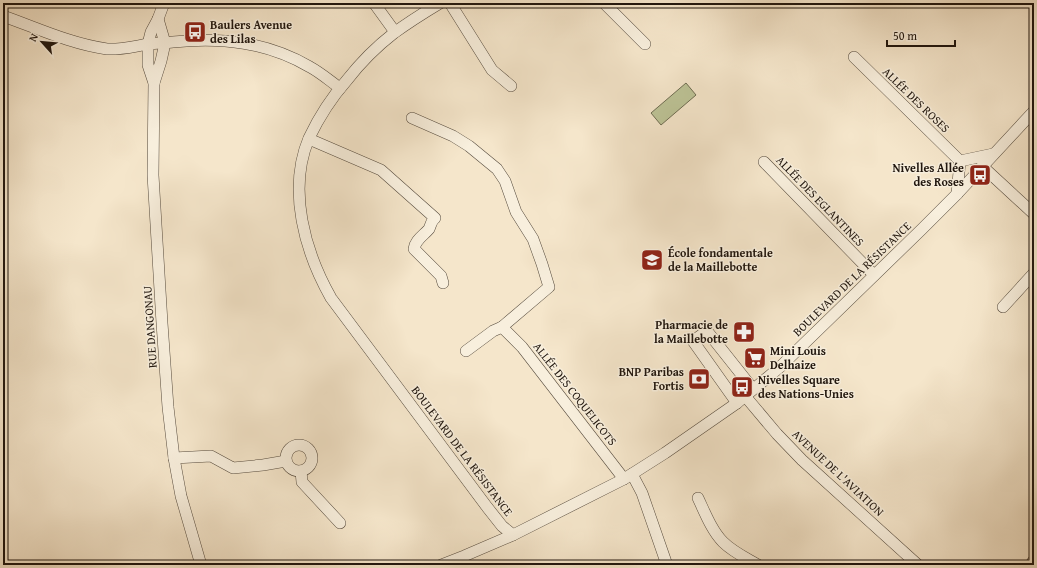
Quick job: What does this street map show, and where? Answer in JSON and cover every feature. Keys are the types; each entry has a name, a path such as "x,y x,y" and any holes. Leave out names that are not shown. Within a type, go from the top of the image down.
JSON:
{"street":[{"path":"148,44 151,32 158,20 164,3"},
{"path":"374,3 395,32"},
{"name":"BOULEVARD DE LA RÉSISTANCE","path":"440,3 395,32 379,45 340,88 321,115 309,139 301,169 300,204 303,228 320,280 339,311 487,507 502,526 513,535 628,476 670,450 745,396 780,367 874,276 957,194 1034,111"},
{"path":"450,3 492,70 511,86"},
{"path":"604,3 645,44"},
{"path":"3,16 72,42 107,49 128,48 148,44 212,40 242,42 294,58 312,68 340,88"},
{"path":"158,20 165,43"},
{"name":"RUE DANGONAU","path":"165,43 154,83 153,175 168,407 174,458 181,496 201,565"},
{"name":"RUE DANGONAU","path":"148,44 148,64 154,83"},
{"name":"ALLÉE DES ROSES","path":"854,58 960,161"},
{"path":"412,118 453,136 469,146 497,169 505,181 516,212 533,239 549,287 502,327 493,331 466,351"},
{"path":"309,139 381,170 435,218 431,222 430,227 416,242 414,250 441,276 443,283"},
{"path":"957,194 960,161 993,154"},
{"name":"ALLÉE DES EGLANTINES","path":"764,162 874,276"},
{"path":"982,166 1034,214"},
{"path":"1003,307 1034,273"},
{"name":"ALLÉE DES COQUELICOTS","path":"502,327 522,347 642,493 667,565"},
{"path":"707,331 745,396 693,341 707,331"},
{"name":"AVENUE DE L'AVIATION","path":"745,396 777,434 802,460 918,565"},
{"path":"298,445 308,448 313,456 313,460 309,468 305,471 292,469 286,461 286,453 294,446 298,445"},
{"path":"174,458 211,456 233,468 286,461"},
{"path":"301,471 302,482 340,524"},
{"path":"698,498 716,533 723,542 758,565"},
{"path":"441,565 513,535"}],"green space":[{"path":"686,83 696,95 661,125 651,113"}],"place":[{"name":"Baulers Avenue des Lilas","path":"195,32"},
{"name":"Nivelles Allée des Roses","path":"980,175"},
{"name":"École fondamentale de la Maillebotte","path":"652,260"},
{"name":"Pharmacie de la Maillebotte","path":"744,332"},
{"name":"Mini Louis Delhaize","path":"755,358"},
{"name":"BNP Paribas Fortis","path":"699,379"},
{"name":"Nivelles Square des Nations-Unies","path":"742,387"}]}
